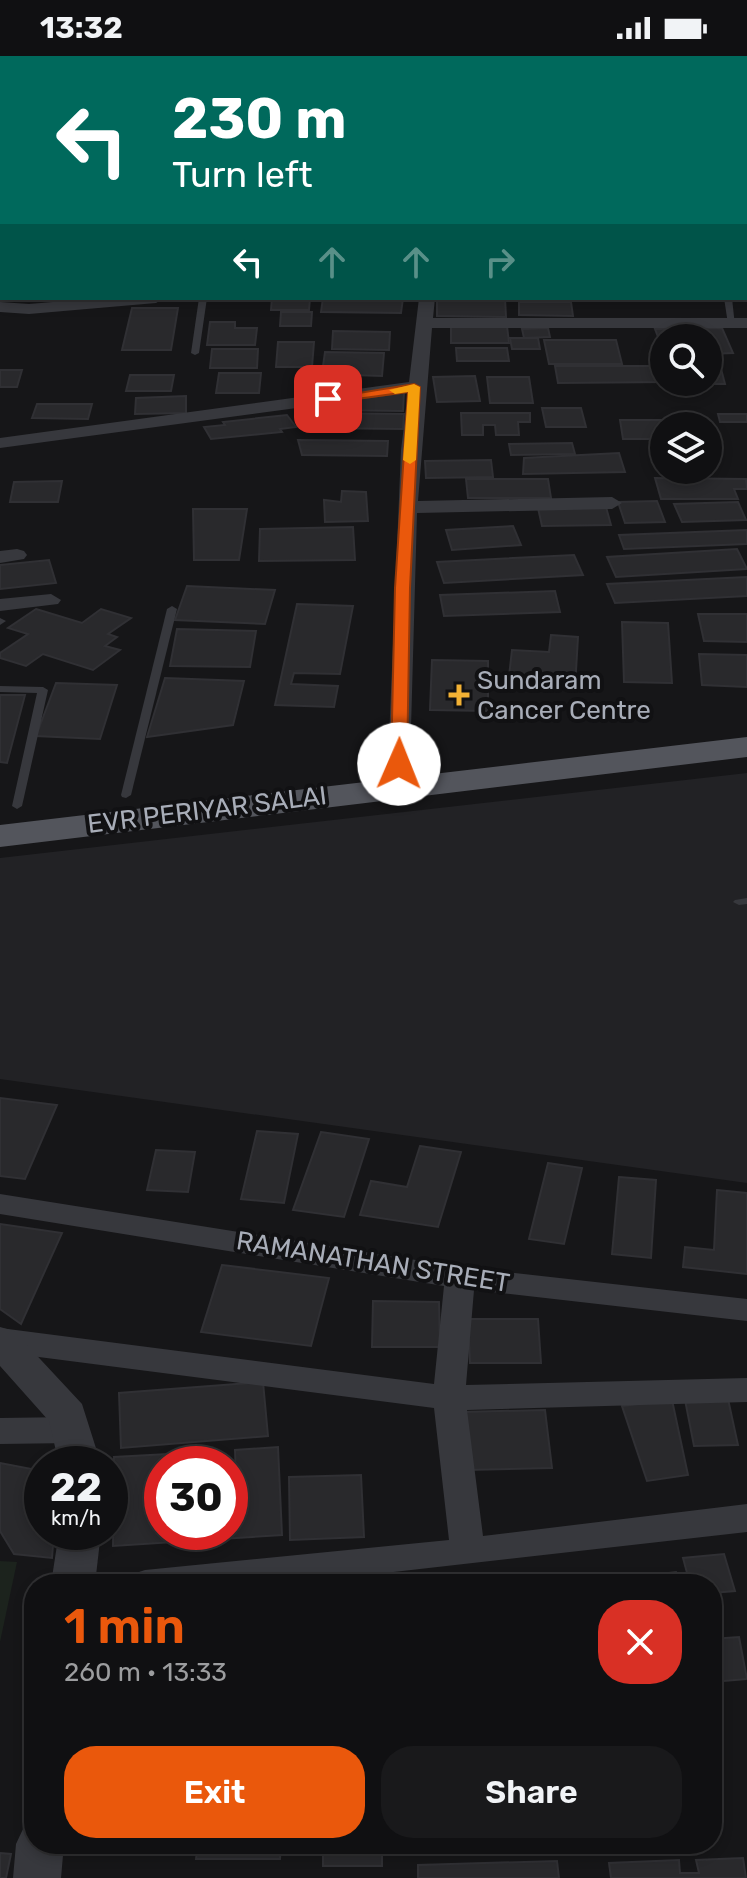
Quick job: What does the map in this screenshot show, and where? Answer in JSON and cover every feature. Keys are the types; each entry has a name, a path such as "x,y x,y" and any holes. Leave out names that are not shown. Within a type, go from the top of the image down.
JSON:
{"main road":[{"name":"EVR PERIYAR SALAI","path":"6,817 126,795 747,723"},
{"name":"EVR PERIYAR SALAI","path":"6,817 747,747"}],"street":[{"path":"0,307 29,309 133,300"},
{"path":"399,764 414,387 427,300"},
{"path":"423,323 739,323"},
{"path":"0,443 414,387"},
{"path":"408,507 612,503"},
{"path":"0,605 51,600"},
{"name":"RAMANATHAN STREET","path":"0,1204 460,1278 747,1310"},
{"path":"460,1278 449,1398 468,1552"},
{"path":"0,1340 449,1398 747,1390"},
{"path":"0,1340 68,1415 76,1446"},
{"path":"0,1431 71,1446"},
{"path":"246,1574 468,1552 747,1518"},
{"path":"74,1574 78,1550"},
{"path":"37,1878 39,1854"}],"lane":[{"path":"195,353 203,300"},
{"path":"729,300 739,323"},
{"path":"126,795 172,609"},
{"path":"0,689 43,690 6,817"}],"shaded area":[{"path":"747,773 747,1183 0,1079 0,858"},
{"path":"0,1561 17,1562 0,1642"}],"building":[{"path":"272,300 310,300 309,310 271,310"},
{"path":"323,300 403,300 401,313 321,312"},
{"path":"437,300 505,300 506,317 437,316"},
{"path":"519,302 571,302 573,316 519,315"},
{"path":"132,308 178,308 171,350 122,350"},
{"path":"281,312 312,312 311,326 280,326"},
{"path":"210,322 235,322 235,328 257,328 255,345 207,345"},
{"path":"451,325 507,326 509,343 451,343"},
{"path":"548,328 550,337 524,338 522,329"},
{"path":"722,328 733,353 722,353"},
{"path":"333,331 390,332 389,350 332,349"},
{"path":"510,338 538,338 540,349 512,349"},
{"path":"544,340 616,340 622,364 549,364"},
{"path":"278,342 314,342 312,367 276,367"},
{"path":"456,348 507,348 509,361 457,361"},
{"path":"212,349 258,349 257,368 210,368"},
{"path":"325,352 384,353 382,376 352,375 351,382 320,387"},
{"path":"555,366 650,366 650,382 558,383"},
{"path":"0,370 22,370 17,387 0,387"},
{"path":"219,373 261,373 259,393 216,393"},
{"path":"130,375 174,375 171,391 126,391"},
{"path":"475,376 480,401 437,402 433,377"},
{"path":"487,377 529,377 533,403 490,403"},
{"path":"404,392 403,411 327,410 328,402"},
{"path":"186,396 186,413 135,414 136,398"},
{"path":"37,404 92,404 88,419 32,418"},
{"path":"542,408 581,408 586,427 546,427"},
{"path":"316,413 404,414 403,429 314,428"},
{"path":"461,413 530,413 530,422 518,422 519,435 496,435 495,425 483,425 483,435 462,435"},
{"path":"722,414 747,414 747,422 722,422"},
{"path":"287,415 296,427 280,429 282,432 211,439 204,427 225,425 223,422"},
{"path":"620,420 650,420 650,439 623,439"},
{"path":"298,440 388,441 387,456 302,455"},
{"path":"572,443 575,454 511,455 509,444"},
{"path":"619,453 625,472 523,474 524,458"},
{"path":"491,460 493,477 426,478 425,461"},
{"path":"466,479 548,479 551,498 468,498"},
{"path":"722,479 746,479 747,489 734,489 738,499 661,499 657,484 722,484"},
{"path":"62,481 58,502 10,502 14,482"},
{"path":"342,491 366,492 368,521 325,522 324,500 341,502"},
{"path":"657,501 665,522 625,523 618,502"},
{"path":"738,502 746,520 682,522 674,504"},
{"path":"606,507 611,525 542,526 538,508"},
{"path":"193,509 247,509 239,560 194,560"},
{"path":"513,526 521,545 452,550 446,530"},
{"path":"353,527 355,560 259,561 260,529"},
{"path":"747,530 747,544 624,549 619,535"},
{"path":"737,549 747,569 616,577 607,557"},
{"path":"574,555 583,575 444,583 437,562"},
{"path":"49,560 56,583 0,589 0,565"},
{"path":"747,577 747,596 615,603 607,584"},
{"path":"187,586 275,590 265,624 175,620"},
{"path":"555,591 560,612 444,616 440,595"},
{"path":"297,604 353,606 340,674 294,673 291,684 338,686 334,707 275,705"},
{"path":"36,609 82,623 101,609 131,618 108,634 117,637 105,646 120,650 93,670 43,654 26,666 0,658 0,653 28,634 8,628"},
{"path":"698,614 747,614 747,642 704,641"},
{"path":"622,622 668,623 672,683 624,682"},
{"path":"177,629 256,631 250,667 170,666"},
{"path":"551,635 578,637 575,688 508,685 512,650 549,652"},
{"path":"699,654 747,655 747,687 702,685"},
{"path":"432,660 488,661 488,711 430,710"},
{"path":"165,678 244,681 233,725 147,737"},
{"path":"56,683 117,685 100,739 36,736"},
{"path":"0,695 25,695 7,763 0,762"},
{"path":"0,1098 57,1105 25,1179 0,1176"},
{"path":"257,1131 298,1134 284,1203 241,1199"},
{"path":"321,1132 369,1139 344,1217 293,1210"},
{"path":"420,1146 461,1152 438,1227 360,1215 371,1181 407,1187"},
{"path":"156,1150 195,1152 188,1192 147,1190"},
{"path":"548,1163 582,1168 564,1244 529,1239"},
{"path":"619,1177 656,1180 651,1258 612,1254"},
{"path":"717,1190 747,1193 747,1274 683,1267 685,1247 714,1250"},
{"path":"0,1224 62,1233 21,1324 0,1309"},
{"path":"222,1265 329,1278 311,1346 201,1332"},
{"path":"373,1301 439,1302 440,1347 372,1347"},
{"path":"468,1319 538,1319 541,1363 470,1363"},
{"path":"263,1382 268,1436 121,1446 119,1393"},
{"path":"728,1399 738,1445 694,1446 685,1400"},
{"path":"672,1400 688,1475 647,1481 622,1406"},
{"path":"545,1410 552,1468 466,1470 461,1412"},
{"path":"278,1447 282,1535 248,1537 248,1449"},
{"path":"144,1455 144,1544 128,1545 128,1456"},
{"path":"0,1463 24,1468 24,1550 53,1550 52,1558 14,1554 0,1531"},
{"path":"361,1475 364,1537 290,1540 289,1477"},
{"path":"724,1554 735,1591 722,1592 722,1574 687,1574 683,1558"},
{"path":"349,1573 403,1573 403,1574"},
{"path":"739,1637 747,1679 722,1681 722,1638"},
{"path":"0,1853 11,1854 6,1878 0,1878"},
{"path":"197,1854 280,1854 280,1859 196,1859"},
{"path":"323,1854 382,1854 382,1866 323,1866"},
{"path":"743,1858 746,1878 611,1878 609,1863 679,1860 680,1873 699,1873 696,1860"},
{"path":"557,1861 559,1878 418,1878 418,1865"}],"slow traffic":[{"path":"395,390 414,387 410,460"}],"place":[{"name":"Sundaram Cancer Centre","path":"459,695"}],"route":[{"path":"328,399 414,387 403,588 399,764"}]}
